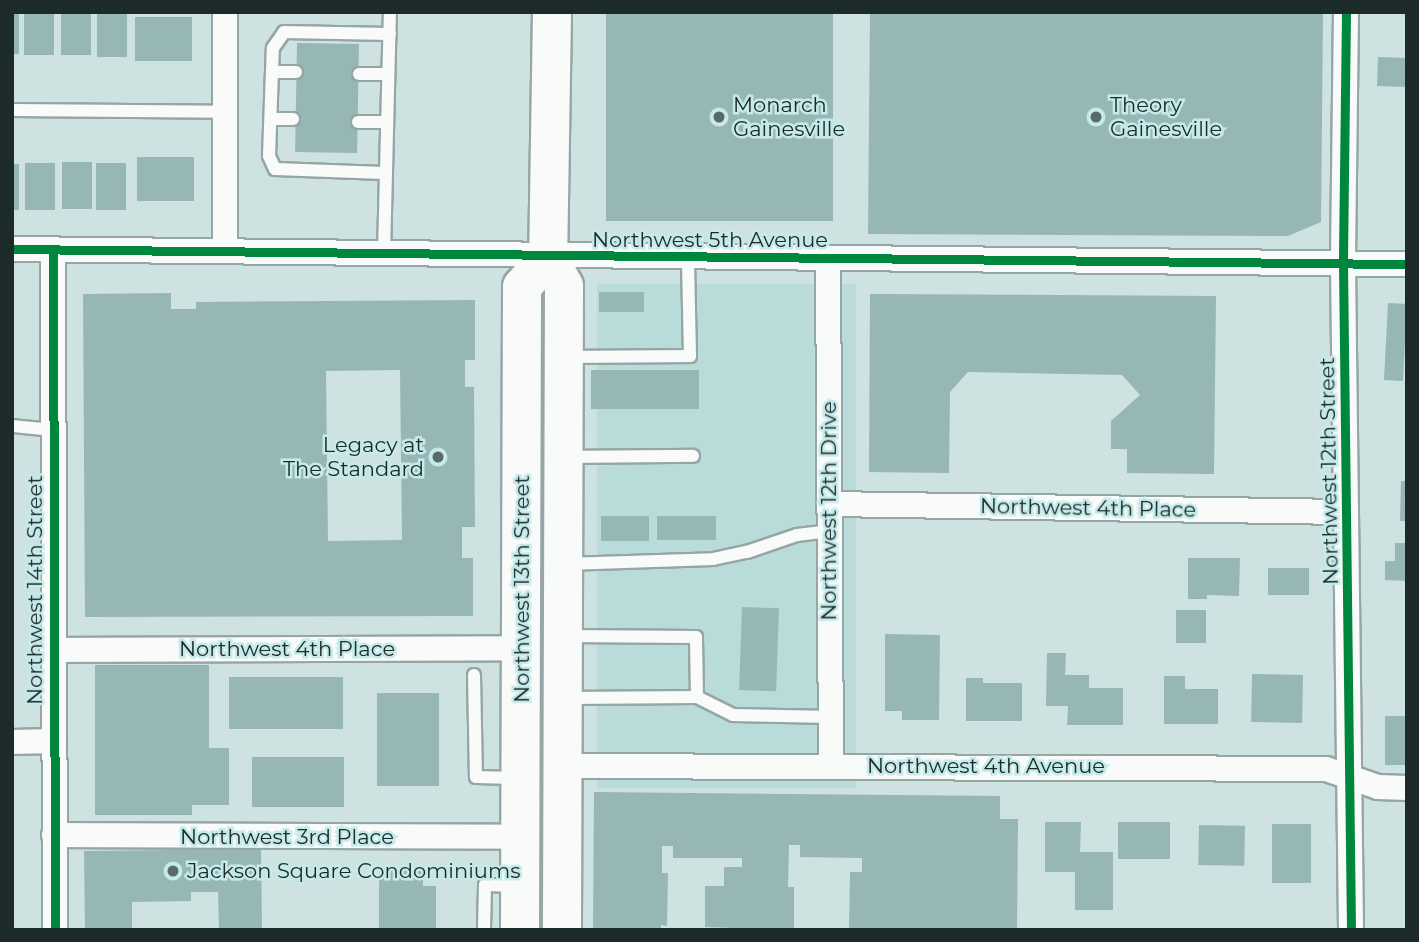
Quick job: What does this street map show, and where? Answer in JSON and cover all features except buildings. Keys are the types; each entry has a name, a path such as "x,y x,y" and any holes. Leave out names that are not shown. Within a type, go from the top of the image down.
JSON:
{"main road":[{"name":"Northwest 13th Street","path":"552,12 548,257 564,286 562,930"},
{"name":"Northwest 13th Street","path":"520,930 522,287 548,257"}],"street":[{"path":"225,12 225,251"},
{"name":"Northwest 12th Street","path":"1346,12 1343,264 1351,930"},
{"name":"Northwest 5th Avenue","path":"12,249 548,257 1407,264"},
{"name":"Northwest 14th Street","path":"53,250 52,650 55,930"},
{"name":"Northwest 12th Drive","path":"828,258 831,765"},
{"name":"Northwest 4th Place","path":"829,504 1346,512"},
{"name":"Northwest 4th Place","path":"52,650 521,648"},
{"path":"12,742 54,741"},
{"name":"Northwest 4th Avenue","path":"562,766 1326,769 1350,775 1378,787 1407,788"},
{"name":"Northwest 3rd Place","path":"54,835 520,837"}],"lane":[{"path":"384,254 390,12"},
{"path":"384,173 275,169 269,156 273,48 284,32 390,34"},
{"path":"272,72 296,72"},
{"path":"359,74 388,74"},
{"path":"12,110 225,112"},
{"path":"271,118 293,119"},
{"path":"358,122 387,122"},
{"path":"564,357 690,356 688,257"},
{"path":"12,426 52,430"},
{"path":"563,457 693,456"},
{"path":"562,564 713,559 747,552 797,535 830,531"},
{"path":"562,636 696,637 697,697"},
{"path":"474,675 476,777 520,778"},
{"path":"562,698 697,697 733,715 831,716"},
{"path":"484,930 485,885 520,886"}],"shaded area":[{"path":"597,284 856,284 856,788 597,788"}],"cycle path":[{"path":"1346,12 1343,264 1351,930"},
{"path":"12,249 1407,264"},
{"path":"53,250 55,930"}],"place":[{"name":"Monarch Gainesville","path":"719,117"},
{"name":"Theory Gainesville","path":"1096,117"},
{"name":"Legacy at The Standard","path":"438,457"},
{"name":"Jackson Square Condominiums","path":"173,871"}]}
